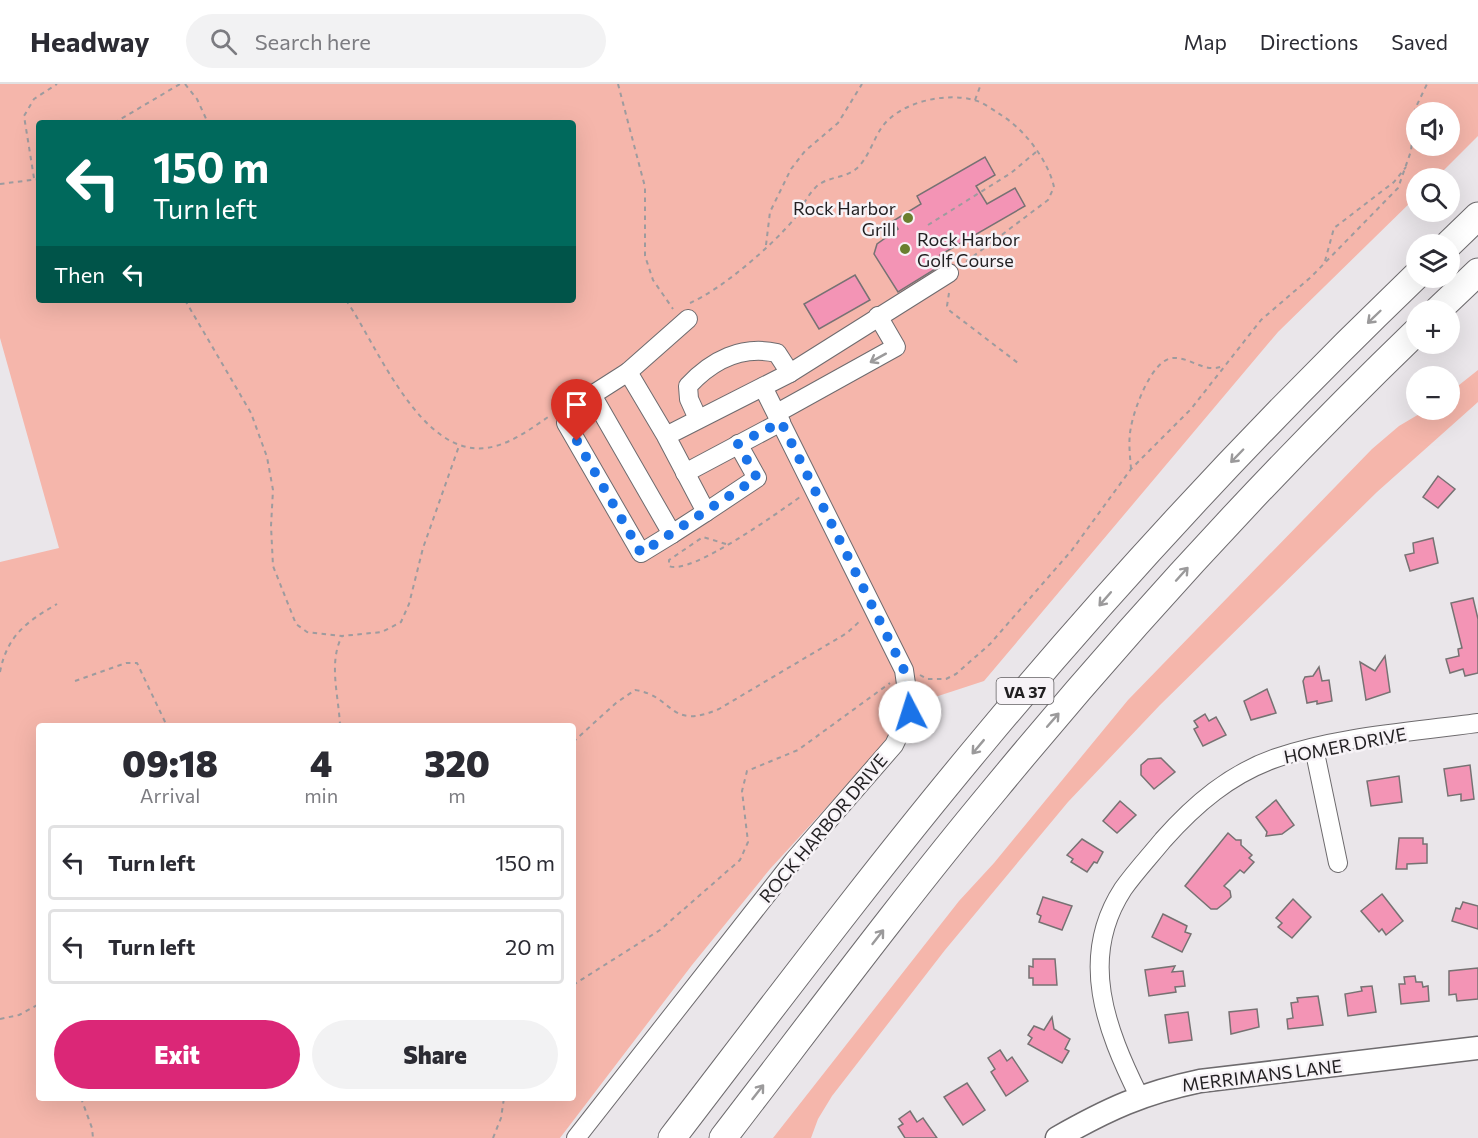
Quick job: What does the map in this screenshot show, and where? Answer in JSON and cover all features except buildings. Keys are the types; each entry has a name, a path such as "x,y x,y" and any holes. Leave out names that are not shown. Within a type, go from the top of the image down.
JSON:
{"highway":[{"path":"1459,234 1478,216"},
{"path":"1449,300 1478,272"},
{"name":"VA 37","path":"672,1138 923,813 1066,643 1194,501 1291,400 1406,286"},
{"name":"VA 37","path":"723,1138 947,848 1036,739 1181,575 1283,465 1406,342"}],"main road":[{"name":"MERRIMANS LANE","path":"1057,1138 1139,1096 1200,1081 1478,1048"}],"street":[{"path":"666,436 790,373 878,316 956,273"},
{"path":"672,534 592,395 628,372 683,314"},
{"path":"685,473 738,444 896,347 878,316"},
{"path":"698,419 688,399 688,386 703,370 718,362 737,353 760,350 777,353 790,373"},
{"path":"628,372 666,436 706,512"},
{"name":"ROCK HARBOR DRIVE","path":"576,1138 787,869 894,745 910,712 904,670 763,387"},
{"path":"563,414 641,553 757,478 738,444"},
{"name":"HOMER DRIVE","path":"1139,1096 1117,1050 1101,1000 1099,953 1112,911 1134,874 1198,803 1245,771 1276,757 1314,748 1478,723"},
{"path":"1314,748 1338,863"}],"path":[{"path":"0,184 34,178 24,116 34,99 57,84"},
{"path":"119,120 180,84"},
{"path":"185,84 197,99 207,120"},
{"path":"618,84 645,187 645,256 653,280 683,314 709,295 766,245 795,217 814,189 827,180 856,169 882,127 898,111 932,100 958,98 975,100 1017,126 1052,178 1052,194 956,273 947,297 950,311 1018,363"},
{"path":"766,245 770,213 791,169 805,151 832,131 862,84"},
{"path":"975,100 981,84"},
{"path":"576,983 660,930 740,860 748,842 742,791 747,771 798,750 883,689 912,662 921,675 936,680 946,679 967,665 990,644 1059,565 1131,469 1184,417 1268,313 1292,294 1398,188 1411,151 1414,110 1427,84"},
{"path":"928,225 1011,173 1036,152"},
{"path":"1323,264 1334,228 1394,182 1407,165"},
{"path":"187,303 244,397 264,449 273,490 271,526 273,566 296,624 307,632 342,636 382,632 401,622 410,604 423,548 459,446"},
{"path":"348,303 421,418 438,434 459,446 487,448 500,444 563,414 579,398"},
{"path":"1131,469 1129,442 1133,418 1157,368 1168,359 1175,358 1210,369 1225,365"},
{"path":"726,544 703,537 675,553 669,560 669,566 681,567 693,564 751,531 814,487"},
{"path":"0,672 7,646 13,636 57,604"},
{"path":"576,739 634,690 651,696 686,717 704,716 719,710 847,633 873,604"},
{"path":"340,723 335,665 342,636"},
{"path":"75,681 126,663 137,663 166,723"},
{"path":"0,1019 19,1015 36,1006"},
{"path":"82,1101 90,1119 93,1138"},
{"path":"493,1138 501,1118 504,1101"}],"shaded area":[{"path":"0,84 1478,84 1478,136 1460,154 1460,102 1406,102 1406,156 1458,156 1446,168 1406,168 1406,207 1278,332 984,681 929,699 770,869 692,965 560,1138 0,1138 0,562 59,548 0,338"},
{"path":"1478,370 1478,402 1460,418 1460,384"},
{"path":"1409,420 1458,420 1377,492 1160,705 1068,802 945,950 832,1096 818,1119 811,1138 773,1138 959,901 994,863 1128,700 1372,449"}],"place":[{"name":"Rock Harbor Grill","path":"908,218"},
{"name":"Rock Harbor Golf Course","path":"905,249"}],"route":[{"path":"577,441 641,553 757,478 738,444 781,422 904,670 909,686 910,712"}]}
